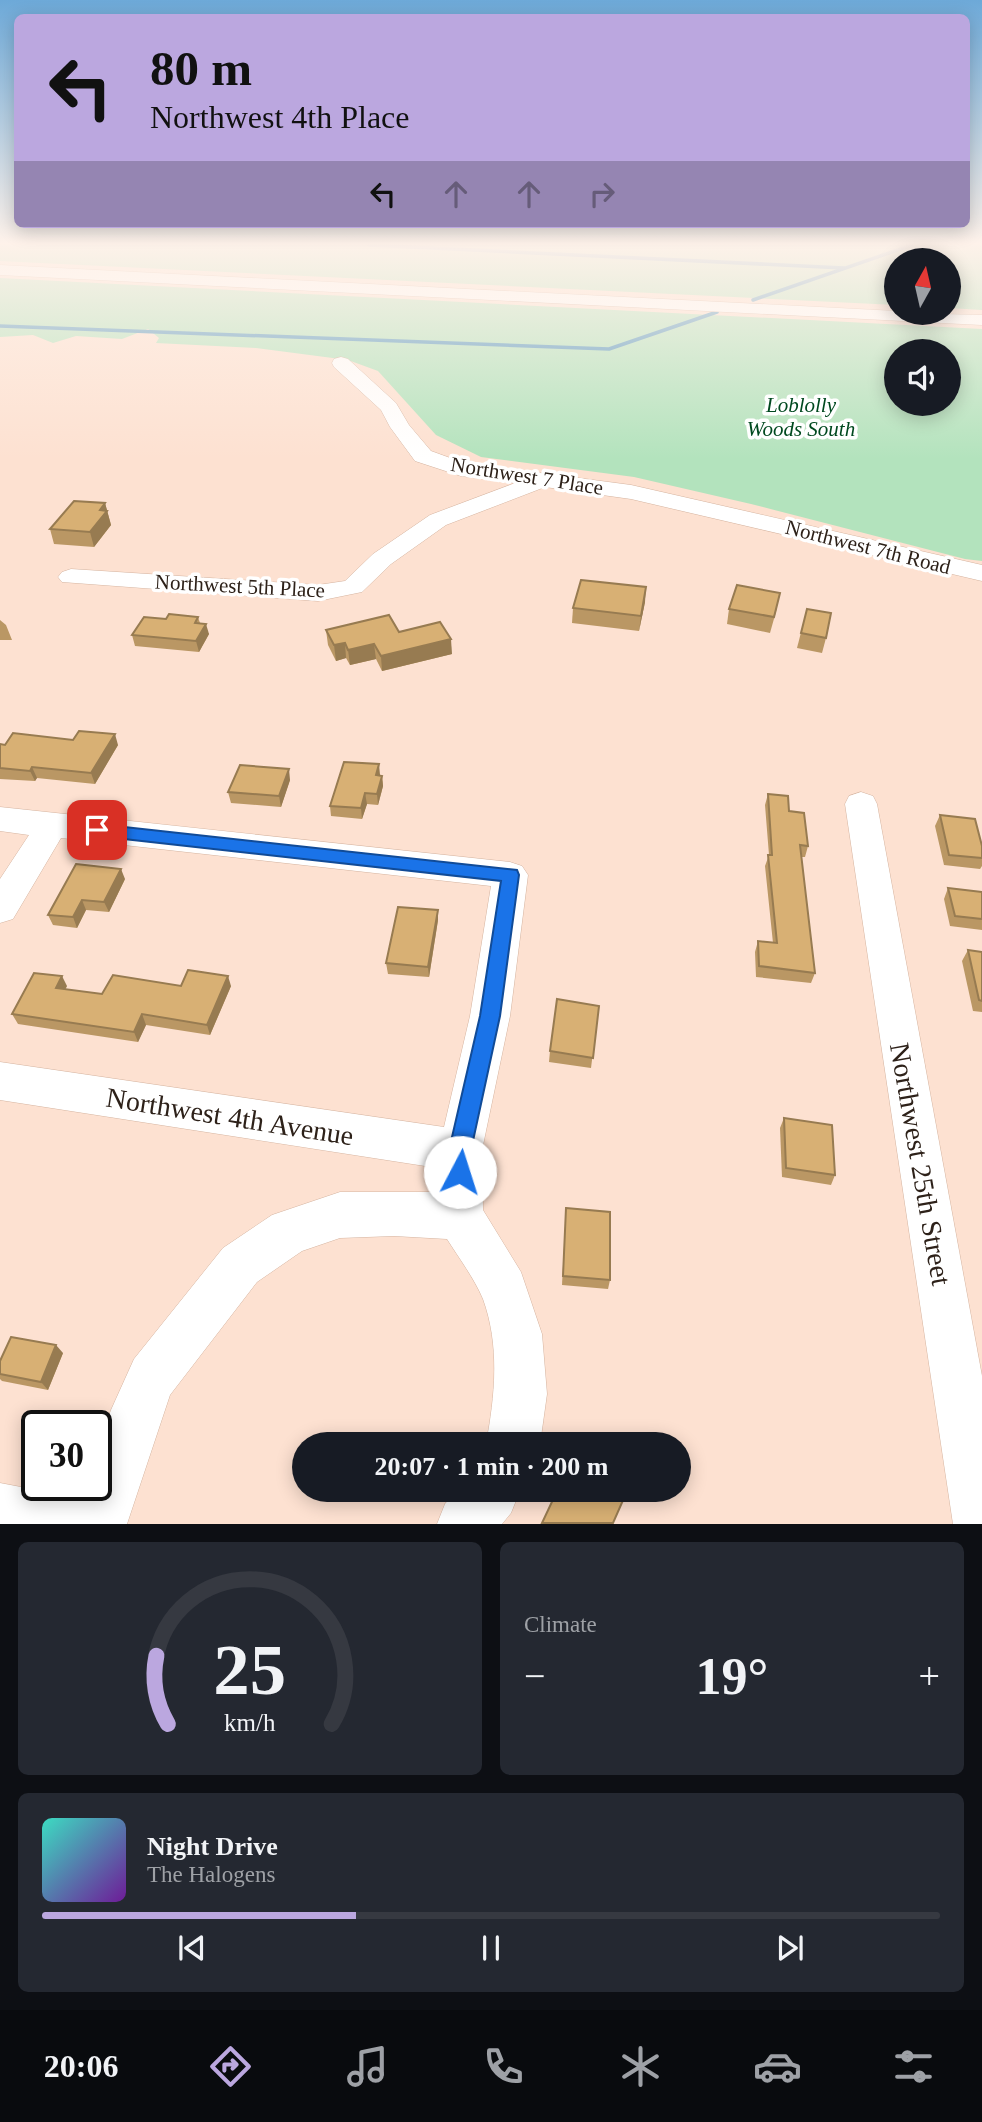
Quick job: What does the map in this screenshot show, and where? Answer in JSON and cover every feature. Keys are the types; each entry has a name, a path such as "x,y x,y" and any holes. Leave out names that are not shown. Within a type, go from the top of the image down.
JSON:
{"street":[{"path":"906,316 982,320"},
{"name":"Northwest 7 Place","path":"341,363 389,407 400,428 423,456 461,469 631,492 754,520"},
{"name":"Northwest 5th Place","path":"71,577 318,593 353,587 382,558 438,520 546,480"},
{"name":"Northwest 7th Road","path":"754,520 982,573"},
{"name":"Northwest 25th Street","path":"861,804 981,1524"},
{"path":"0,819 510,875 490,1016 460,1150 460,1216 504,1289 517,1334 521,1394 515,1432"},
{"path":"0,909 53,824"},
{"name":"Northwest 4th Avenue","path":"0,1081 460,1150"},
{"path":"99,1524 137,1410 152,1377 240,1265 289,1232 340,1216 394,1213 460,1216"},
{"path":"0,1511 68,1524"}],"green space":[{"name":"Loblolly Woods South","path":"0,316 734,316 982,329 982,561 634,477 481,457 436,435 378,371 348,360 256,348 156,343 159,338 148,329 122,339 76,336 53,343 33,335 0,337"}],"building":[{"path":"74,501 105,503 100,510 107,511 90,532 50,529"},
{"path":"581,580 646,587 641,616 573,608"},
{"path":"737,585 780,593 774,617 729,609"},
{"path":"807,609 831,613 826,638 801,633"},
{"path":"169,614 198,617 195,623 206,624 196,641 132,635 144,617 166,619"},
{"path":"389,615 399,632 440,622 451,639 381,656 374,644 348,650 345,643 334,645 326,630"},
{"path":"79,731 115,734 91,773 32,767 30,771 0,768 0,744 5,745 13,733 73,740"},
{"path":"344,762 379,764 376,775 382,776 377,794 365,793 361,808 330,806"},
{"path":"240,765 289,769 279,796 228,792"},
{"path":"768,794 788,796 789,811 804,813 808,846 800,845 815,973 759,966 758,941 777,943 768,855 772,855"},
{"path":"940,815 975,819 982,846 982,858 949,855"},
{"path":"76,864 121,869 104,902 82,900 73,917 48,915"},
{"path":"948,888 982,892 982,919 955,916"},
{"path":"398,907 438,910 428,967 386,963"},
{"path":"968,950 982,952 982,1001 979,1000"},
{"path":"188,970 228,976 207,1025 142,1014 134,1032 12,1014 34,973 62,976 56,988 102,994 113,975 181,986"},
{"path":"557,999 599,1006 593,1058 550,1051"},
{"path":"784,1118 832,1125 835,1175 786,1168"},
{"path":"566,1208 610,1212 610,1280 563,1276"},
{"path":"11,1337 56,1345 41,1382 0,1374 0,1361"},
{"path":"552,1502 622,1502 613,1523 542,1523"}],"waterway":[{"path":"0,326 609,349 705,316"}],"route":[{"path":"97,830 510,875 490,1016 460,1150 460,1172"}]}
